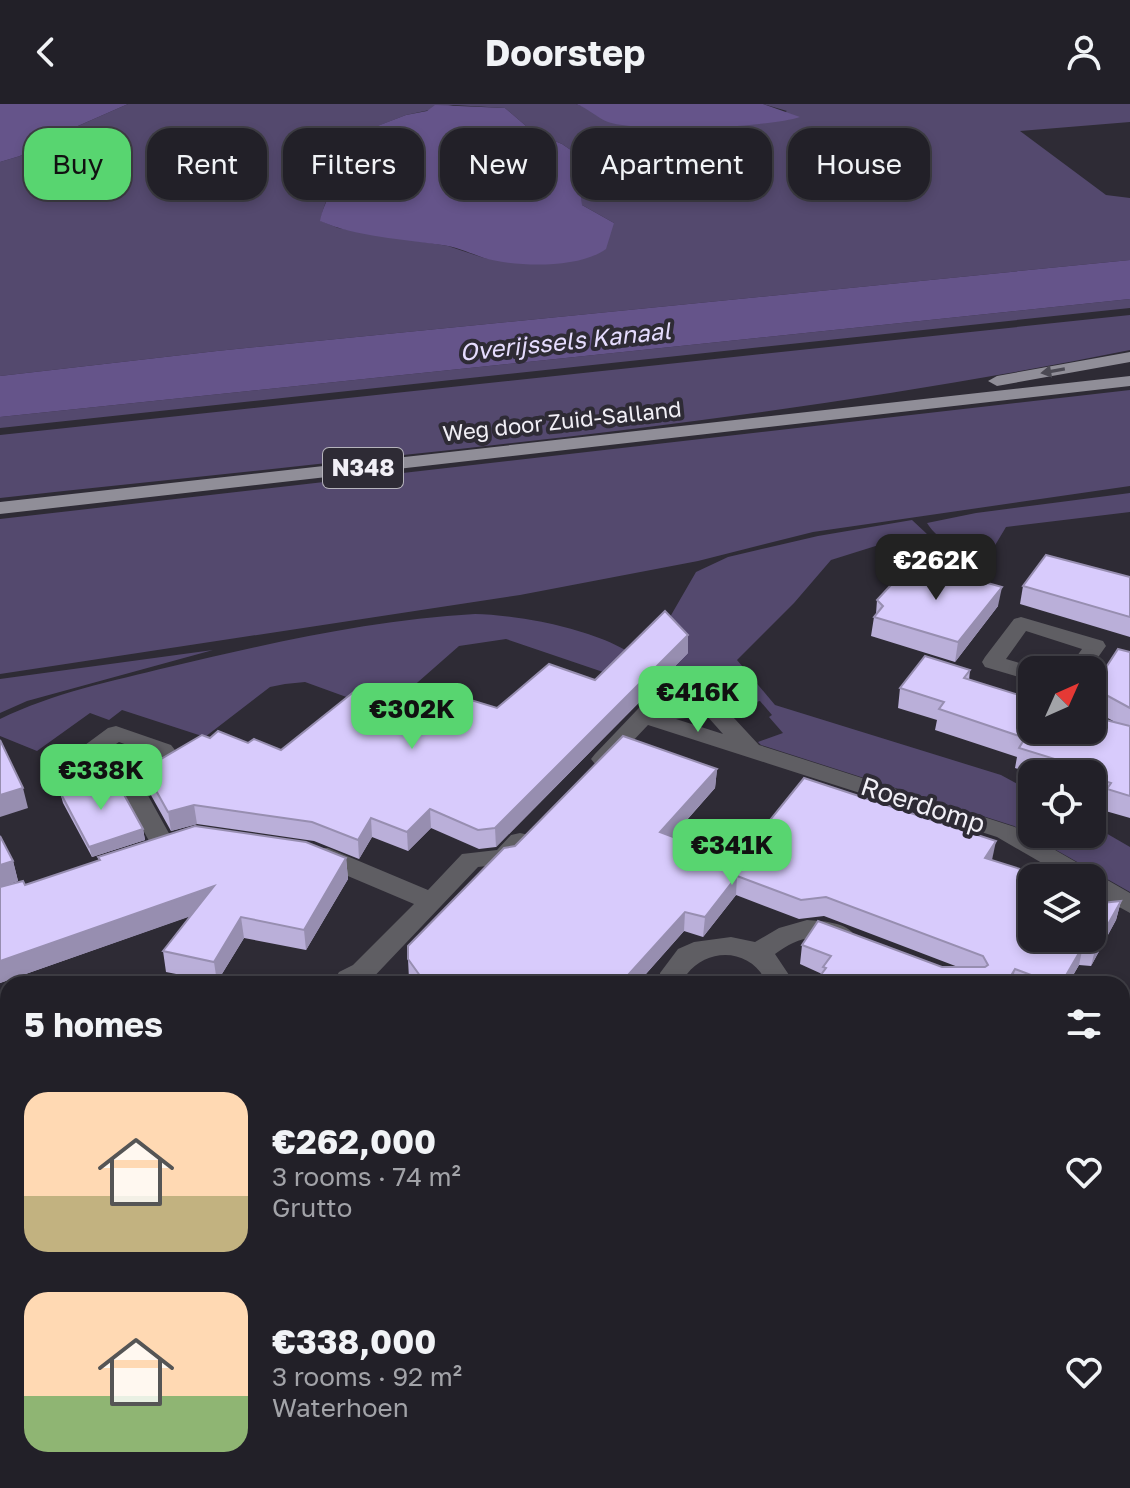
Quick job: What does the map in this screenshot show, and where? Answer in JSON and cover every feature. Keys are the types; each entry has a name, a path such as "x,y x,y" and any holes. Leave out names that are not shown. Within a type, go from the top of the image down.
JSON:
{"main road":[{"name":"N348","path":"727,427 1130,357"},
{"name":"Weg door Zuid-Salland","path":"0,508 1130,381"}],"street":[{"path":"1018,670 993,662 1021,623 1095,646 1088,656"},
{"path":"589,773 665,694"},
{"name":"Roerdomp","path":"645,715 1006,832 1063,864"},
{"path":"127,779 175,842 134,855"},
{"path":"355,976 363,972 429,900 471,860 504,857 536,826"},
{"path":"299,850 314,852 429,900"},
{"name":"Roerdomp","path":"1106,889 1130,904"},
{"path":"758,953 788,931 823,928 866,945"},
{"path":"674,976 688,955 715,946 736,946 758,953 777,970 779,976"}],"shaded area":[{"path":"128,104 576,104 647,128 572,128 572,151 556,142 556,128 528,128 505,108 453,105 406,115 373,128 283,128 283,200 327,200 321,221 338,228 448,246 484,258 515,263 614,223 582,205 582,200 772,200 772,128 698,128 765,123 787,111 763,104 1130,104 1130,122 1020,131 1106,195 1130,198 1130,260 217,351 0,376 0,162 24,154 24,200 131,200 131,128 73,128"},
{"path":"1130,299 1130,308 0,428 0,417"},
{"path":"1130,315 1130,350 850,399 567,437 0,498 0,435"},
{"path":"1130,390 1130,486 813,532 698,561 520,595 0,674 0,519"},
{"path":"1130,493 1130,512 1006,527 994,547 956,546 940,538 927,523 976,513"},
{"path":"912,520 942,548 918,550 882,544 831,560 794,603 737,660 775,705 1001,775 1018,784 1018,828 761,745 758,742 783,733 769,717 772,715 760,701 730,709 724,707 718,681 688,682 688,688 673,688 664,668 670,617 696,572 728,557 818,536"},
{"path":"475,614 522,618 579,631 606,641 631,653 650,668 662,685 659,691 506,639 459,646 385,711 305,682 270,687 205,737 122,710 109,720 90,713 37,751 0,736 0,719 41,702 104,683 321,634 398,621"},
{"path":"213,650 27,701 0,713 0,679"},
{"path":"1106,833 1130,847 1130,892 1106,878 1106,864 1081,864 1053,848 1106,848"}],"water":[{"path":"0,104 128,104 73,128 24,128 24,154 0,162"},
{"path":"576,104 763,104 800,117 733,126 647,127 608,122"},
{"path":"435,105 505,108 528,128 440,128 440,200 556,200 556,142 572,151 572,200 582,200 582,205 614,223 606,249 564,263 512,263 448,246 365,234 320,221 327,200 424,200 424,128 372,128 427,111"},
{"name":"Overijssels Kanaal","path":"1130,260 1130,299 0,417 0,376 217,351"}],"building":[{"path":"1046,555 1130,577 1130,617 1023,586"},
{"path":"931,567 1002,587 958,642 874,617 883,606 877,600 903,572"},
{"path":"665,611 688,635 495,828 478,830 430,809 407,832 371,818 358,840 312,822 194,805 168,812 144,769 202,735 210,738 218,731 248,743 254,739 281,750 356,690 396,702 418,684 497,708 549,664 595,680"},
{"path":"1118,649 1130,652 1130,708 1106,695 1106,667"},
{"path":"925,656 970,670 964,678 1018,695 1018,736 939,709 944,702 900,688"},
{"path":"1106,720 1130,726 1130,796 1107,789 1111,783 1106,781 1106,760 1058,760 1019,748 1021,744 1106,744"},
{"path":"623,736 717,769 660,832 737,861 804,778 996,841 985,858 1018,868 1018,952 1080,952 1066,976 1034,976 1015,969 1011,976 820,976 831,956 802,945 818,921 942,967 988,965 983,956 826,897 801,900 737,876 705,917 685,912 627,976 420,976 408,959 408,946 504,848 515,846"},
{"path":"0,740 23,788 0,795"},
{"path":"106,778 117,794 122,791 143,829 89,847 60,792"},
{"path":"195,826 306,842 346,858 304,930 241,917 214,962 163,951 214,886 0,961 0,887 23,881 25,885 100,860 98,857"},
{"path":"0,836 13,861 0,865"},
{"path":"1121,901 1106,928 1106,903"}]}
